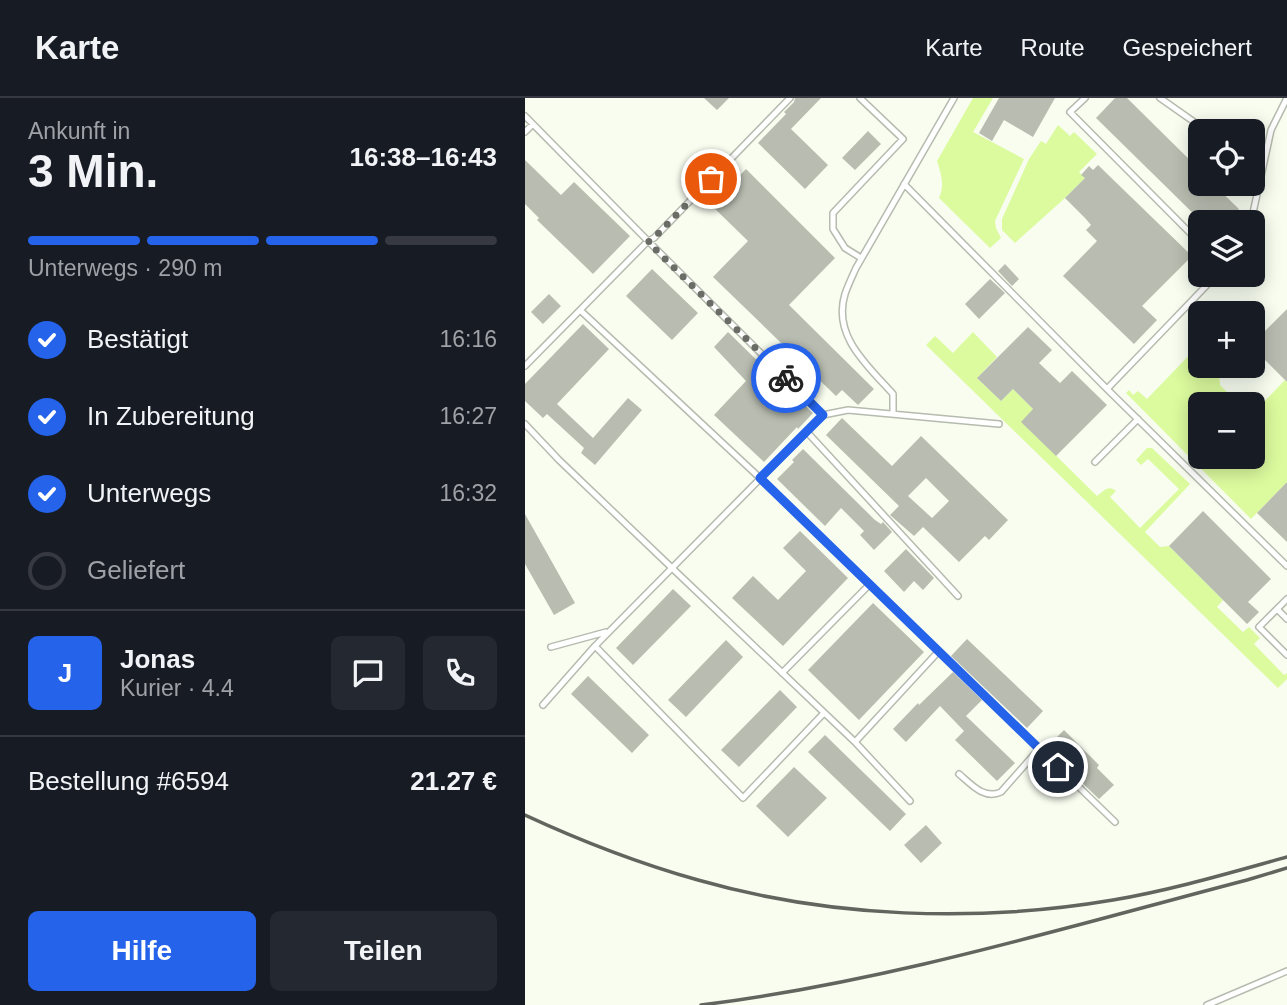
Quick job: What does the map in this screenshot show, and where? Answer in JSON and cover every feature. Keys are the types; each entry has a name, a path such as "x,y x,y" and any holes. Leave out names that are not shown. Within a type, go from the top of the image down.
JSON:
{"lane":[{"path":"525,366 790,98"},
{"path":"860,98 903,139 833,213 833,229 845,248 861,258"},
{"path":"893,414 893,394 856,352 848,337 843,323 844,297 861,258 954,98"},
{"path":"1085,98 1070,112 1188,231"},
{"path":"1160,98 1190,119"},
{"path":"1254,210 1271,130 1287,98"},
{"path":"525,116 823,415"},
{"path":"525,132 533,124"},
{"path":"904,184 1287,566"},
{"path":"1107,389 1205,287"},
{"path":"580,310 760,478 1115,822"},
{"path":"543,705 595,646 823,415 848,410 999,424"},
{"path":"1095,461 1137,419"},
{"path":"525,424 559,460 855,742 910,801"},
{"path":"807,432 958,596"},
{"path":"782,673 869,585"},
{"path":"1287,599 1259,627 1287,655"},
{"path":"1277,609 1287,619"},
{"path":"551,647 609,632"},
{"path":"595,646 743,798 824,713"},
{"path":"855,742 938,652"},
{"path":"959,774 981,792 997,794 1039,749"},
{"path":"1207,1005 1287,971"}],"green space":[{"path":"973,98 993,98 973,132 1024,159 995,221 1001,238 990,248 939,198 942,184 937,161"},
{"path":"1058,125 1070,136 1074,132 1097,154 1079,172 1085,178 1015,243 1002,230 1002,219 1029,159 1041,141 1046,144"},
{"path":"973,332 997,357 977,378 1001,401 1013,389 1033,409 1022,422 1097,496 1108,488 1116,491 1110,497 1140,528 1179,489 1148,459 1141,465 1136,460 1147,448 1152,448 1190,484 1145,532 1160,547 1169,546 1223,600 1217,607 1243,632 1249,627 1260,638 1254,644 1284,675 1287,673 1287,679 1278,688 926,345 935,336 953,353"},
{"path":"1188,356 1188,378 1219,378 1220,385 1227,392 1188,392 1188,455 1126,393 1129,390 1133,395 1138,391 1147,399"},
{"path":"1285,380 1287,482 1251,519 1201,469 1265,469 1265,401"}],"building":[{"path":"704,98 729,98 717,110"},
{"path":"795,98 821,98 791,129 828,165 805,189 758,143 786,114 784,112"},
{"path":"999,98 1055,98 1033,137 1004,120 992,141 979,133"},
{"path":"1115,98 1127,98 1188,158 1188,196 1225,196 1239,209 1190,210 1096,118"},
{"path":"868,131 881,144 855,170 842,158"},
{"path":"525,160 561,195 574,182 630,236 593,274 537,220 539,218 525,204"},
{"path":"1098,165 1188,252 1188,260 1142,306 1157,320 1134,344 1063,276 1097,241 1086,230 1091,225 1065,198 1085,178 1081,175 1089,166 1093,170"},
{"path":"746,169 835,258 789,305 874,389 858,405 842,390 836,396 713,277 748,241 711,205"},
{"path":"1005,264 1019,279 1012,286 998,271"},
{"path":"652,269 698,313 672,340 626,296"},
{"path":"990,279 1005,293 979,319 965,304"},
{"path":"549,294 561,306 543,324 531,312"},
{"path":"1287,309 1287,382 1265,360 1265,331"},
{"path":"583,324 609,349 557,404 593,438 628,398 642,410 595,465 581,453 584,448 547,414 543,418 525,401 525,384"},
{"path":"1028,327 1052,350 1039,363 1060,383 1072,371 1107,405 1056,456 1021,422 1033,409 1013,389 1001,401 977,378"},
{"path":"728,332 813,413 764,462 714,415 746,381 714,347"},
{"path":"842,418 892,466 921,436 1008,520 989,540 985,536 959,562 923,527 914,536 890,515 899,506 826,435","holes":["926,478 949,501 932,518 908,496"]},
{"path":"803,449 875,520 881,524 883,522 892,532 874,550 860,535 864,531 841,508 825,526 777,479"},
{"path":"1287,482 1287,542 1257,513"},
{"path":"1203,511 1271,579 1248,602 1259,612 1247,624 1169,546"},
{"path":"525,514 575,603 554,615 525,564"},
{"path":"800,531 848,578 783,646 732,598 753,576 778,600 806,571 783,548"},
{"path":"906,549 934,578 923,590 914,581 904,592 884,571"},
{"path":"673,589 691,606 633,665 616,648"},
{"path":"873,603 924,652 859,720 808,670"},
{"path":"967,639 1043,711 1027,728 951,656"},
{"path":"726,640 743,657 686,717 668,700"},
{"path":"953,672 982,700 966,716 1015,763 997,781 955,740 964,731 940,706 906,742 893,729"},
{"path":"588,676 649,735 632,753 571,694"},
{"path":"780,690 797,707 739,767 721,750"},
{"path":"1064,730 1099,765 1097,768 1114,785 1099,799 1046,748"},
{"path":"825,735 906,814 890,831 808,752"},
{"path":"794,767 827,798 788,837 756,806"},
{"path":"926,825 942,843 921,863 904,845"}],"railway":[{"path":"525,815 610,851 698,880 748,893 852,909 904,913 1009,912 1113,900 1179,886 1287,857"},
{"path":"701,1005 770,995 908,968 1287,868"}],"way so far":[{"path":"711,179 648,242 786,378"}],"route":[{"path":"786,378 823,415 760,478 1058,767"}]}
